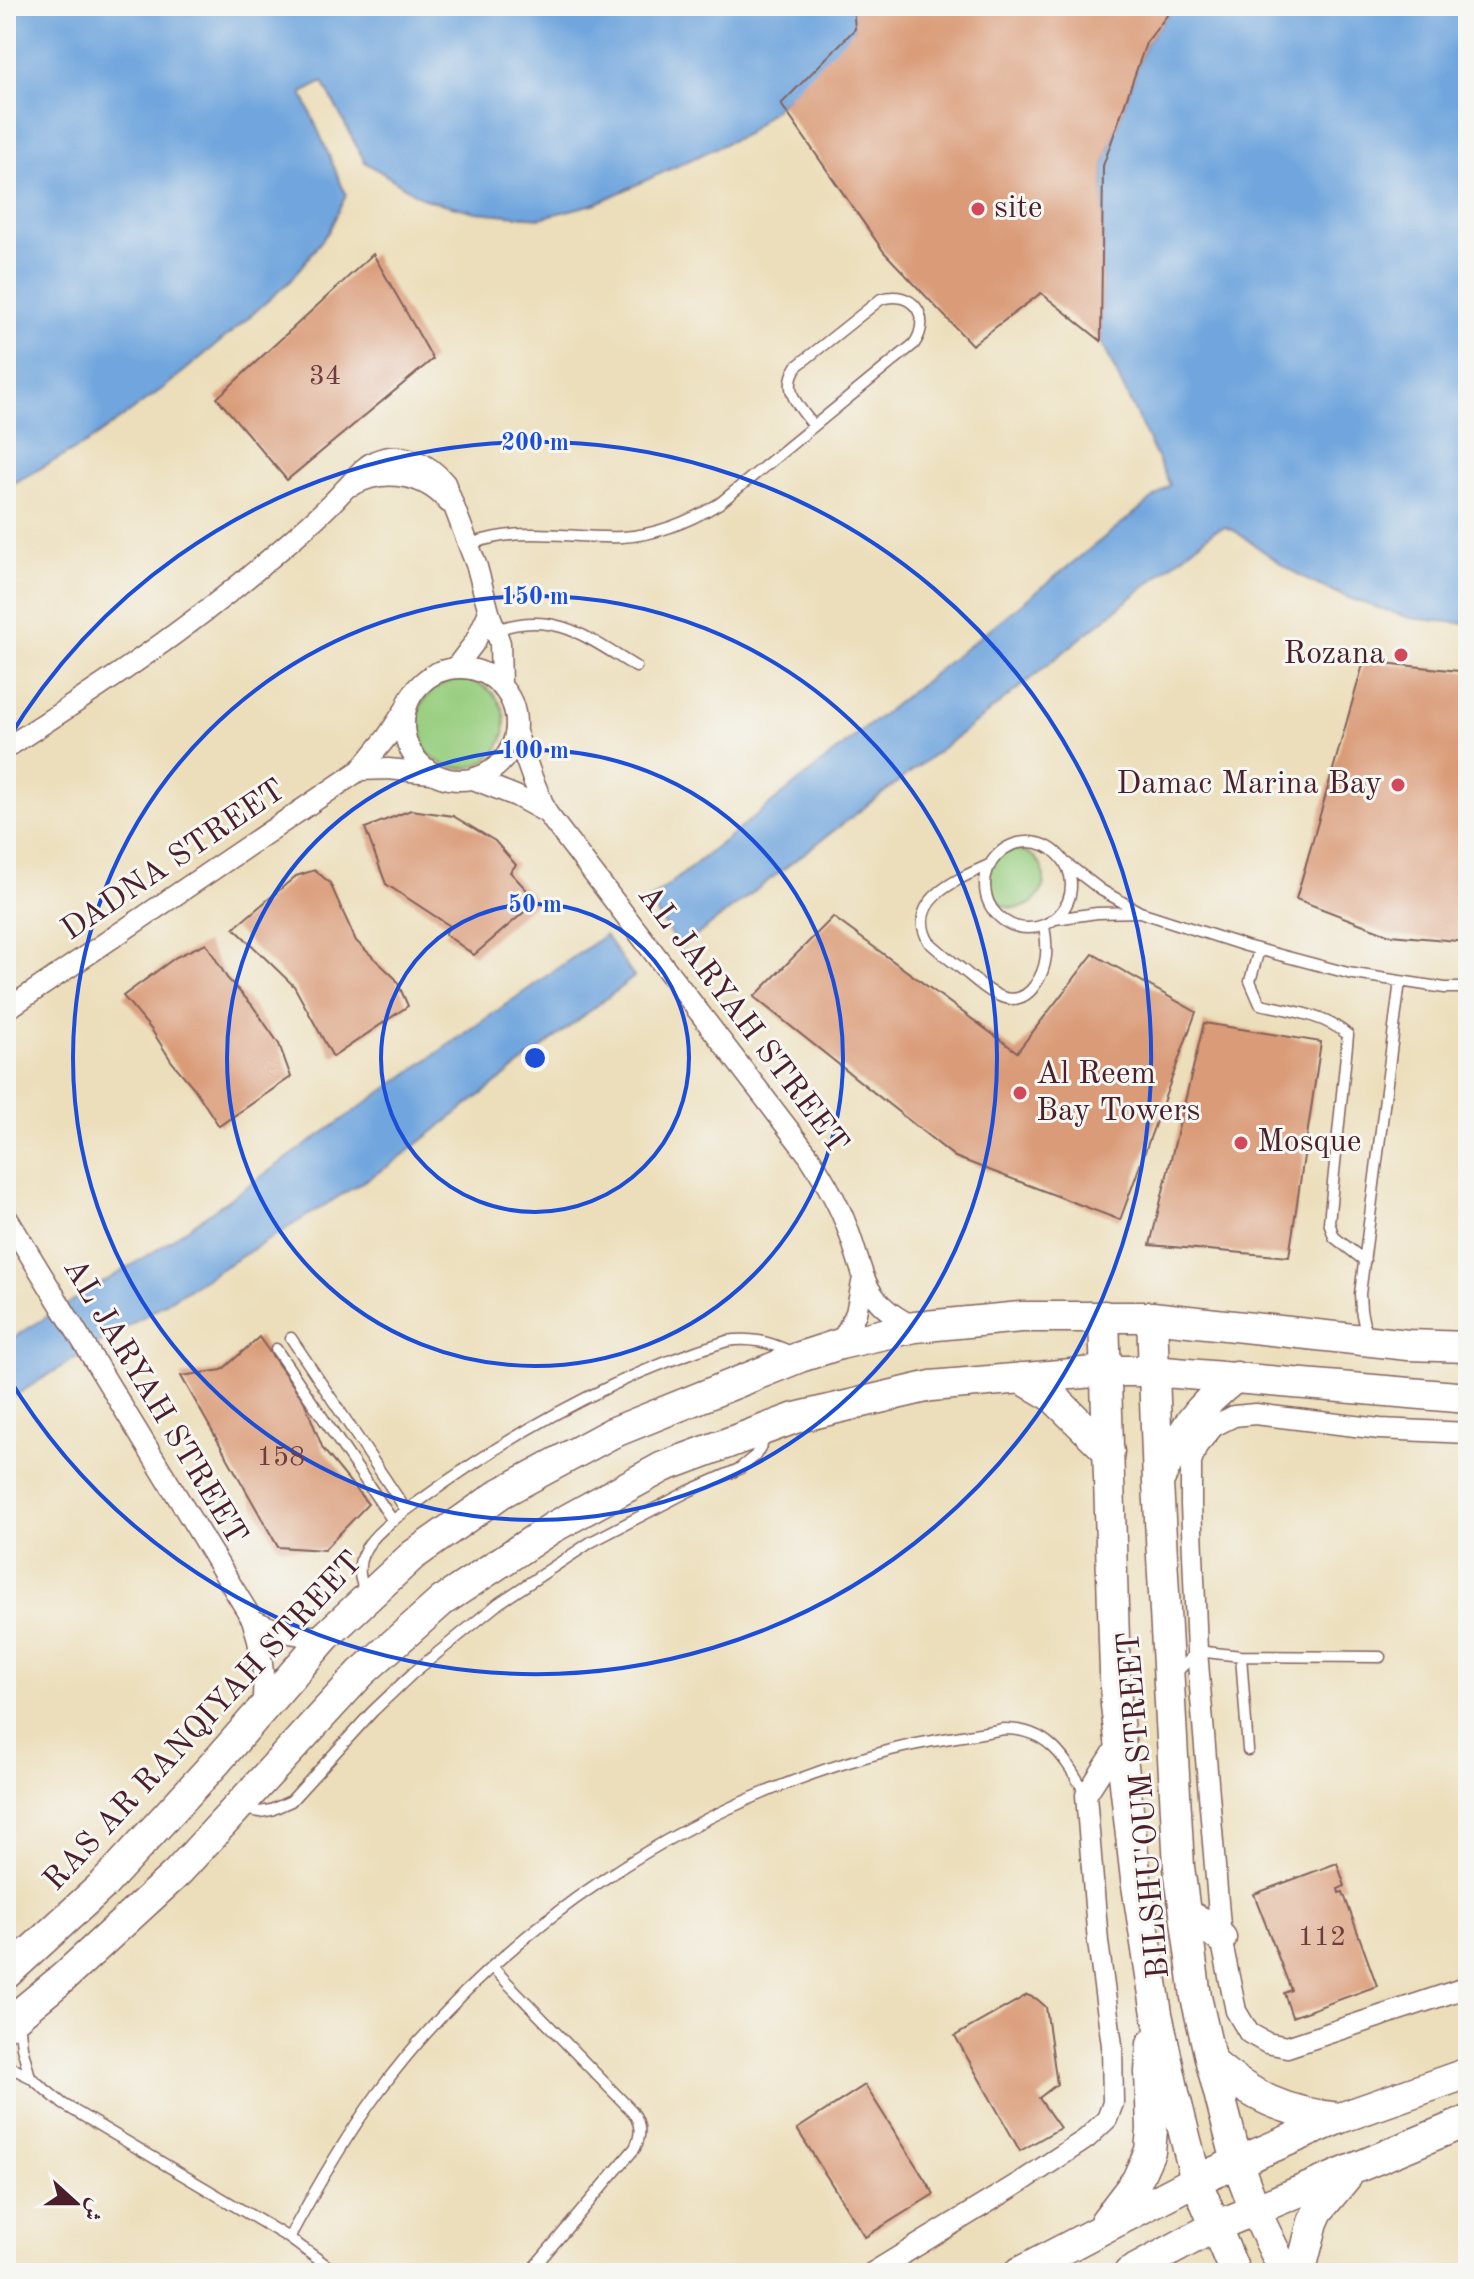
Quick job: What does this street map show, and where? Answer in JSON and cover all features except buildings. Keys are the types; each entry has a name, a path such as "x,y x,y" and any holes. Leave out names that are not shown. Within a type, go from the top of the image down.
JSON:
{"street":[{"path":"6,748 117,675 225,596 274,556 346,488 374,477 404,476 432,487 453,508 469,544 502,657 501,685"},
{"path":"456,667 492,621"},
{"path":"360,770 431,773 459,781 486,774 506,757 516,732 516,715 511,699 501,685 488,675 472,668 456,667 439,671 413,692 403,722 405,737 410,751 431,773"},
{"name":"DADNA STREET","path":"6,1025 14,1005 360,770 406,708"},
{"name":"AL JARYAH STREET","path":"516,732 547,813 809,1156 847,1227 863,1278 879,1302 902,1321 915,1327"},
{"name":"AL JARYAH STREET","path":"473,779 516,796 547,813"},
{"name":"AL JARYAH STREET","path":"6,1216 252,1619 264,1672 262,1709"},
{"path":"840,1344 856,1313 863,1278"},
{"name":"BILSHU'OUM STREET","path":"1104,1316 1116,1705 1136,1879 1157,2014 1174,2093 1196,2180 1235,2273"},
{"name":"RAS AR RANQIYAH STREET","path":"6,1974 104,1884 326,1636 412,1556 501,1493 612,1433 800,1357 840,1344 915,1327 1021,1317 1152,1317 1408,1345 1468,1347"},
{"name":"BILSHU'OUM STREET","path":"1152,1317 1179,1867 1196,1997 1237,2162 1255,2210 1285,2273"},
{"path":"13,2020 177,1873 361,1673 442,1601 552,1528 663,1467 795,1418 931,1386 1021,1378 1106,1371 1153,1371 1468,1398"},
{"path":"1158,1483 1187,1424 1209,1398 1236,1377"},
{"path":"1021,1378 1052,1396 1109,1452"},
{"path":"1468,1433 1380,1429 1255,1414 1234,1416 1214,1426 1197,1446 1191,1463 1197,1651 1221,1938 1236,2011 1249,2033 1267,2043 1287,2047 1468,1987"},
{"path":"252,1619 280,1631 326,1636"},
{"path":"872,2273 966,2203 1086,2139 1107,2119 1113,2103 1112,2045 1098,1942 1086,1795 1120,1742"},
{"path":"1186,1915 1221,1938"},
{"path":"1100,2229 1137,2180 1150,2151 1150,2072 1157,2014"},
{"path":"1211,2062 1236,2083 1264,2099 1314,2116 1340,2118"},
{"path":"1018,2273 1196,2180 1340,2118 1468,2073"},
{"path":"1129,2273 1214,2227 1468,2121"},
{"path":"1300,2273 1318,2211 1350,2171"}],"lane":[{"path":"469,544 514,534 619,537 667,529 686,522 720,503 814,426 914,344 922,323 911,302 896,296 881,299 797,366 790,381 792,397 814,426"},
{"path":"492,621 552,623 578,632 636,667"},
{"path":"1066,863 1072,887 1064,910 1044,926 1018,928 995,914 988,903 985,877 997,854 1020,842 1034,842 1046,845 1101,890 1140,912 1259,950 1348,973 1445,988 1468,988"},
{"path":"989,865 952,881 934,897 922,924 929,942 991,993 1013,999 1031,991 1044,967 1047,939 1044,926"},
{"path":"1055,919 1097,913 1140,912"},
{"path":"1259,950 1250,981 1260,1004 1310,1016 1339,1027 1348,1035 1329,1222 1334,1237 1365,1261"},
{"path":"1368,1340 1360,1294 1400,981"},
{"path":"291,1338 406,1510"},
{"path":"367,1597 360,1577 361,1559 369,1543 406,1510 535,1425 578,1402 711,1346 740,1339 766,1342 800,1357"},
{"path":"276,1349 393,1521"},
{"path":"1169,1680 1197,1651 1241,1656 1380,1657"},
{"path":"1241,1656 1248,1750"},
{"path":"289,2238 330,2163 378,2093 432,2027 492,1967 581,1894 678,1833 782,1785 891,1750 1004,1729 1020,1729 1048,1742 1060,1753 1086,1795"},
{"path":"492,1967 632,2111 641,2132 635,2148 529,2273"},
{"path":"13,2020 30,2077"},
{"path":"6,2065 30,2077 63,2104 289,2238 337,2273"}],"green space":[{"path":"461,680 478,684 492,693 501,707 505,724 501,741 492,755 478,764 461,768 444,764 430,755 421,741 417,724 421,707 430,693 444,684"},
{"path":"1015,850 1036,858 1044,879 1036,900 1015,908 994,900 986,879 994,858"}],"water":[{"path":"6,6 859,6 855,29 846,47 746,134 597,203 540,218 476,212 424,199 365,162 323,82 302,93 346,195 329,231 290,281 165,387 87,443 6,487"},
{"path":"1174,6 1468,6 1468,624 1410,618 1354,600 1311,582 1235,531 1225,527 1214,531 979,720 680,948 649,901 1170,485 1101,341 1103,166 1146,43"},
{"path":"605,935 634,977 390,1165 6,1401 6,1342 161,1247"}],"place":[{"name":"site","path":"978,209"},
{"name":"Rozana","path":"1401,655"},
{"name":"Damac Marina Bay","path":"1398,785"},
{"name":"Al Reem Bay Towers","path":"1020,1093"},
{"name":"Mosque","path":"1241,1143"}]}
